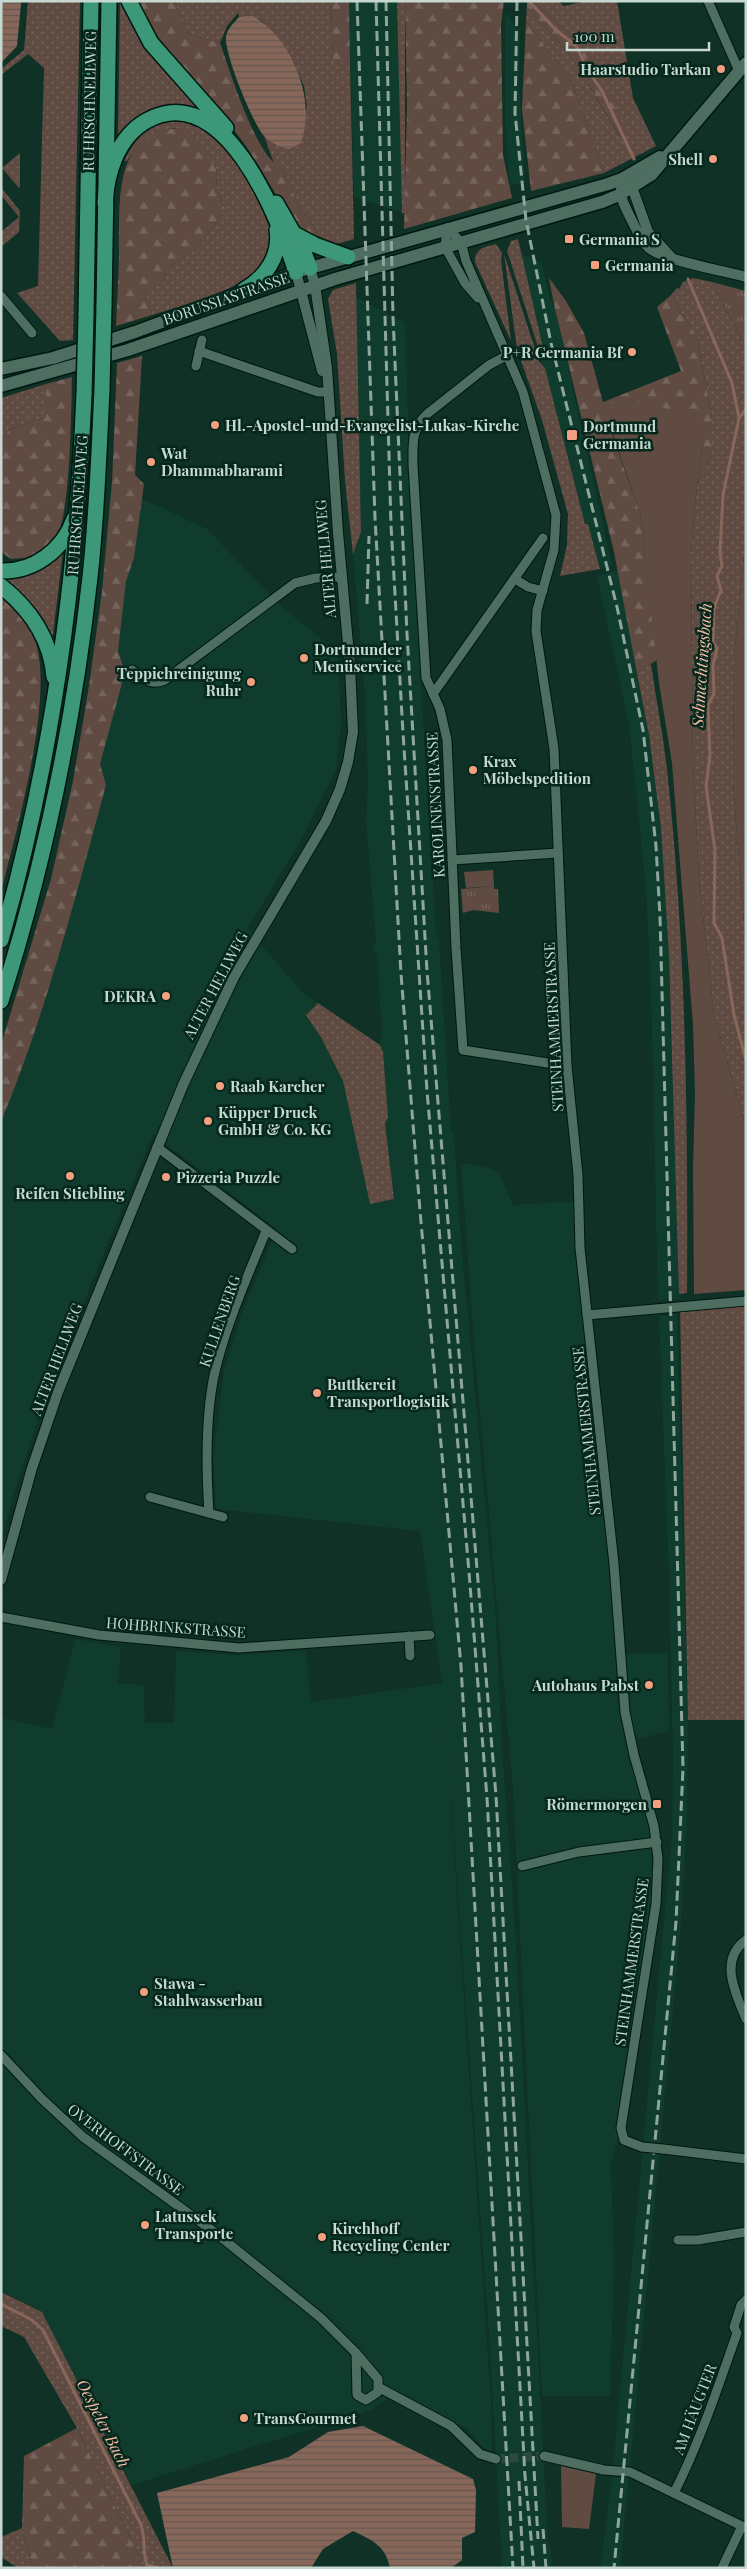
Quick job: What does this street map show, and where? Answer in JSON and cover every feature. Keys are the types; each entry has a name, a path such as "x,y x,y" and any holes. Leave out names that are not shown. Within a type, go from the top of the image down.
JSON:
{"highway":[{"name":"RUHRSCHNELLWEG","path":"1,940 29,835 53,712 68,614 79,496 84,394 91,1"},
{"name":"RUHRSCHNELLWEG","path":"1,1001 36,878 70,720 90,576 102,389 109,1"},
{"path":"129,1 151,43 239,144 294,234 302,270"},
{"path":"104,203 112,165 131,134 152,118 163,114 184,114 207,121 231,141 253,177 276,224 302,270"},
{"path":"244,290 256,283 272,262 278,236 276,224"},
{"path":"294,234 315,245 348,256"},
{"path":"1,571 31,566 54,550 70,529 79,496"},
{"path":"1,586 32,617 46,642 54,673 53,712"}],"main road":[{"name":"BORUSSIASTRASSE","path":"1,386 128,350 315,285 596,205 619,195 650,175 742,67"},
{"name":"BORUSSIASTRASSE","path":"1,369 53,358 135,332 302,270 622,179 670,150"}],"street":[{"path":"708,1 742,67"},
{"path":"671,257 648,232 632,187 622,179 619,195 636,230 648,247 655,252 671,257 746,277"},
{"path":"445,247 447,228"},
{"name":"STEINHAMMERSTRASSE","path":"447,228 461,242 466,261 508,355 534,429 556,515 554,550 538,610 536,632 554,749 567,1066 578,1175 580,1248 614,1564 625,1712 657,1842 656,1904 621,2128 624,2140 642,2147 746,2158"},
{"name":"STEINHAMMERSTRASSE","path":"445,247 465,282 485,306"},
{"name":"ALTER HELLWEG","path":"1,1580 32,1468 58,1392 157,1147 216,1013 250,950 318,836 334,806 346,772 351,746 352,711 327,368 315,285 302,270"},
{"name":"ALTER HELLWEG","path":"302,270 301,290 304,309 328,392"},
{"path":"1,296 32,333"},
{"path":"196,366 202,340"},
{"path":"199,352 318,392 328,392"},
{"name":"KAROLINENSTRASSE","path":"508,355 489,364 427,414 416,427 412,440 425,669 426,678 440,709 447,740 461,1041 463,1050 567,1066"},
{"path":"433,694 543,538"},
{"path":"132,670 148,682 155,684 164,680 295,583 316,578 342,577"},
{"path":"515,579 528,587 543,591"},
{"path":"452,860 558,853"},
{"path":"157,1147 292,1249"},
{"name":"KULLENBERG","path":"209,1513 207,1458 214,1376 222,1344 266,1231"},
{"path":"587,1315 746,1301"},
{"path":"150,1497 224,1517"},
{"name":"HOHBRINKSTRASSE","path":"1,1617 99,1635 239,1648 430,1635"},
{"path":"409,1636 410,1656"},
{"path":"522,1866 579,1852 657,1842"},
{"path":"746,1940 738,1946 732,1962 730,1976 746,2019"},
{"name":"OVERHOFFSTRASSE","path":"1,2055 42,2099 78,2133 225,2240 318,2316 356,2353 378,2379 380,2388"},
{"path":"678,2240 698,2240 746,2232"},
{"name":"AM HÄUGTER","path":"674,2493 687,2467 741,2334 734,2327 741,2305 746,2300"},
{"path":"356,2353 357,2394 366,2400 375,2396 380,2388 452,2426 480,2454 496,2459"},
{"path":"544,2456 604,2470 630,2472 744,2527 722,2568"}],"shaded area":[{"path":"1,1 21,1 21,4 17,46 1,63"},
{"path":"349,1 397,1 402,213 354,197"},
{"path":"505,12 520,30 519,83 525,181 510,186 505,125"},
{"path":"252,15 279,39 289,54 303,89 306,107 305,126 301,143 289,149 270,142 265,137 254,119 234,73 226,37 231,26 239,17"},
{"path":"521,254 541,262 550,300 555,309 612,565 600,569 588,524 585,524 545,368 536,353 544,352"},
{"path":"356,297 405,323 411,517 429,816 432,821 431,844 436,935 439,940 451,1129 454,1134 461,1241 496,1618 502,1748 515,1926 548,2542 551,2549 552,2568 502,2568 490,2348 445,1715 491,2402 492,2452 482,2446 466,2428 397,2391 371,2410 132,2485 42,2312 1,2291 1,1718 52,1729 75,1639 121,1647 118,1683 144,1685 145,1723 174,1723 176,1651 236,1655 306,1650 311,1702 442,1683 420,1531 216,1509 213,1456 224,1370 243,1311 277,1229 153,1134 47,1392 14,1493 1,1542 1,1045 51,879 73,781 89,686 101,593 111,484 207,529 283,608 338,652 341,723 336,769 301,841 247,929 305,995 318,1003 306,1015 322,1039 343,1081 370,1204 394,1199 385,1123 388,1117 383,1052 380,1045 382,1035 377,956 372,946 376,941 366,822 368,783 365,695 353,554 361,532"},
{"path":"618,570 649,735 661,828 669,956 679,1299 658,1301 651,990 646,890 629,724 597,576"},
{"path":"470,1164 494,1169 499,1173 513,1205 578,1201 621,1654 668,1653 669,1731 631,1741 658,1859 621,2128 611,2164 614,2263 610,2396 542,2396 513,1789 475,1355 461,1165"},
{"path":"677,1314 688,1720 687,1820 681,1923 630,2467 613,2466 672,1836 673,1756 669,1577 659,1316"},
{"path":"363,2426 473,2479 476,2490 475,2532 462,2538 462,2560 451,2568 390,2568 382,2549 372,2541 353,2531 323,2549 311,2568 173,2568 157,2493 289,2457 328,2432"},
{"path":"613,2474 629,2475 620,2568 600,2568"}],"green space":[{"path":"28,1 80,1 73,340 60,341 17,293 38,286 44,68 28,54 1,75 1,69 24,50"},
{"path":"120,1 123,1 205,113 177,107 166,107 156,110 146,114 137,121 118,142"},
{"path":"138,1 174,1 189,34 220,43 237,92 254,132 273,162 283,169 301,211 310,219 318,236 314,241 284,207 252,155 230,124 173,57 148,21"},
{"path":"174,1 331,1 333,61 350,63 354,239 333,245 318,236 310,219 301,211 283,169 275,166 264,136 275,145 307,108 304,86 294,63 263,22 252,15 239,17 238,13 227,26 220,43 189,34"},
{"path":"331,1 349,1 350,63 333,62"},
{"path":"397,1 405,1 405,213 402,213"},
{"path":"405,1 504,1 501,25 503,155 512,198 404,229 407,105"},
{"path":"527,1 532,1 583,45 626,127 622,139 568,52 527,7"},
{"path":"532,1 558,1 564,6 586,1 617,1 633,98 656,146 604,173 572,82 526,21 527,7 568,52 621,138 583,45"},
{"path":"526,21 572,82 604,173 531,191 522,109"},
{"path":"174,120 205,126 223,140 250,176 269,227 272,249 260,268 233,286 216,294 152,315 144,290 162,284 167,268 199,247 225,209 217,189 216,168 175,128 153,135 141,143 127,161 124,161 138,138 144,133 157,125"},
{"path":"183,128 216,168 217,189 225,209 199,247 167,268 162,284 144,290 152,315 116,326 121,189 125,170 132,153 144,140 160,131"},
{"path":"20,153 20,187 19,188 2,168"},
{"path":"1,187 20,211 19,232 1,247 1,232 19,217 1,195"},
{"path":"518,239 544,352 540,353 507,251 511,241"},
{"path":"496,244 502,253 501,260 511,341 475,262 478,251 484,247"},
{"path":"504,254 539,361 545,368 585,524 588,524 600,569 560,576 567,545 568,514 542,420 517,349"},
{"path":"549,278 566,301 584,333 603,402 681,371 657,307 671,295 697,337 712,417 712,454 697,484 703,444 610,429 640,513 657,660 637,673 614,552"},
{"path":"693,278 712,282 746,348 746,535 734,657 733,782 746,950 746,1128 714,1015 699,880 693,764 691,553 697,484 712,454 712,417 697,337 671,295 677,288 679,289 683,282"},
{"path":"712,282 746,291 746,348"},
{"path":"356,283 361,532 353,554 345,481 337,354 328,299 333,290"},
{"path":"142,356 135,475 144,484 134,558 126,581 118,651 125,672 100,764 106,785 46,998 1,1122 1,1045 51,879 73,781 89,686 102,592 112,483 117,363"},
{"path":"72,377 69,460 65,507 61,525 54,540 38,557 11,559 1,552 1,440 10,429 46,417 46,384"},
{"path":"46,384 46,417 10,429 1,440 1,398"},
{"path":"602,403 644,403 681,412 696,420 702,429 703,444 697,484 691,553 693,764 699,880 714,1015 746,1128 746,1290 694,1294 693,1168 695,1094 693,1025 672,763 659,683 640,513"},
{"path":"746,535 746,950 733,782 734,657"},
{"path":"64,543 51,650 1,583 1,576"},
{"path":"1,594 21,615 35,640 40,665 40,695 37,729 24,800 1,892"},
{"path":"651,664 667,769 682,965 686,1096 687,1293 679,1294 669,956 661,828 649,735 637,673"},
{"path":"493,870 494,886 466,888 464,872"},
{"path":"494,886 494,889 498,889 499,913 473,910 463,913 461,889"},
{"path":"318,1003 380,1045 383,1052 388,1117 385,1123 394,1199 370,1204 343,1081 322,1039 306,1015"},
{"path":"746,1301 746,1720 688,1720 680,1307"},
{"path":"1,2292 42,2312 173,2568 142,2568 142,2562 77,2428 24,2337 1,2326"},
{"path":"77,2428 142,2562 142,2568 33,2568 22,2528 24,2456"},
{"path":"561,2466 596,2474 589,2529 562,2527"},
{"path":"22,2528 33,2568 18,2568 1,2557 1,2537"}],"waterway":[{"path":"529,1 555,29 577,47 587,69 602,91 634,159"},
{"name":"Schmechtingsbach","path":"688,279 732,383 739,418 723,495 720,552 722,566 717,576 721,590 714,608 713,642 717,649 713,665 714,694 708,705 710,756 706,786 715,850 714,923 722,938 734,1015 746,1060"},
{"path":"739,418 746,409"},
{"name":"Oespeler Bach","path":"1,2304 32,2320 43,2330 141,2525 147,2565"},
{"name":"Oespeler Bach","path":"147,2565 158,2568"}],"tunnel":[{"path":"496,2459 544,2456"}],"railway":[{"path":"357,1 375,518 401,974 420,1211 461,1666 513,2568"},
{"path":"376,1 391,525 403,733 427,1091 487,1798 525,2476 534,2568"},
{"path":"386,1 393,317 407,634 427,971 496,1796 538,2539"},
{"path":"517,1 515,113 526,220 551,343 617,607 643,730 656,846 660,917 683,1768 676,1922 614,2568"},
{"path":"367,604 369,536"},
{"path":"519,2481 523,2568"},
{"path":"543,2529 546,2568"}],"place":[{"name":"Haarstudio Tarkan","path":"721,69"},
{"name":"Shell","path":"713,159"},
{"name":"Germania S","path":"569,239"},
{"name":"Germania","path":"595,265"},
{"name":"P+R Germania Bf","path":"632,352"},
{"name":"Hl.-Apostel-und-Evangelist-Lukas-Kirche","path":"215,425"},
{"name":"Dortmund Germania","path":"572,435"},
{"name":"Wat Dhammabharami","path":"151,462"},
{"name":"Dortmunder Menüservice","path":"304,658"},
{"name":"Teppichreinigung Ruhr","path":"251,682"},
{"name":"Krax Möbelspedition","path":"473,770"},
{"name":"DEKRA","path":"166,996"},
{"name":"Raab Karcher","path":"220,1086"},
{"name":"Küpper Druck GmbH & Co. KG","path":"208,1121"},
{"name":"Reifen Stiebling","path":"70,1176"},
{"name":"Pizzeria Puzzle","path":"166,1177"},
{"name":"Buttkereit Transportlogistik","path":"317,1393"},
{"name":"Autohaus Pabst","path":"649,1685"},
{"name":"Römermorgen","path":"657,1804"},
{"name":"Stawa - Stahlwasserbau","path":"144,1992"},
{"name":"Latussek Transporte","path":"145,2225"},
{"name":"Kirchhoff Recycling Center","path":"322,2237"},
{"name":"TransGourmet","path":"244,2418"}]}
